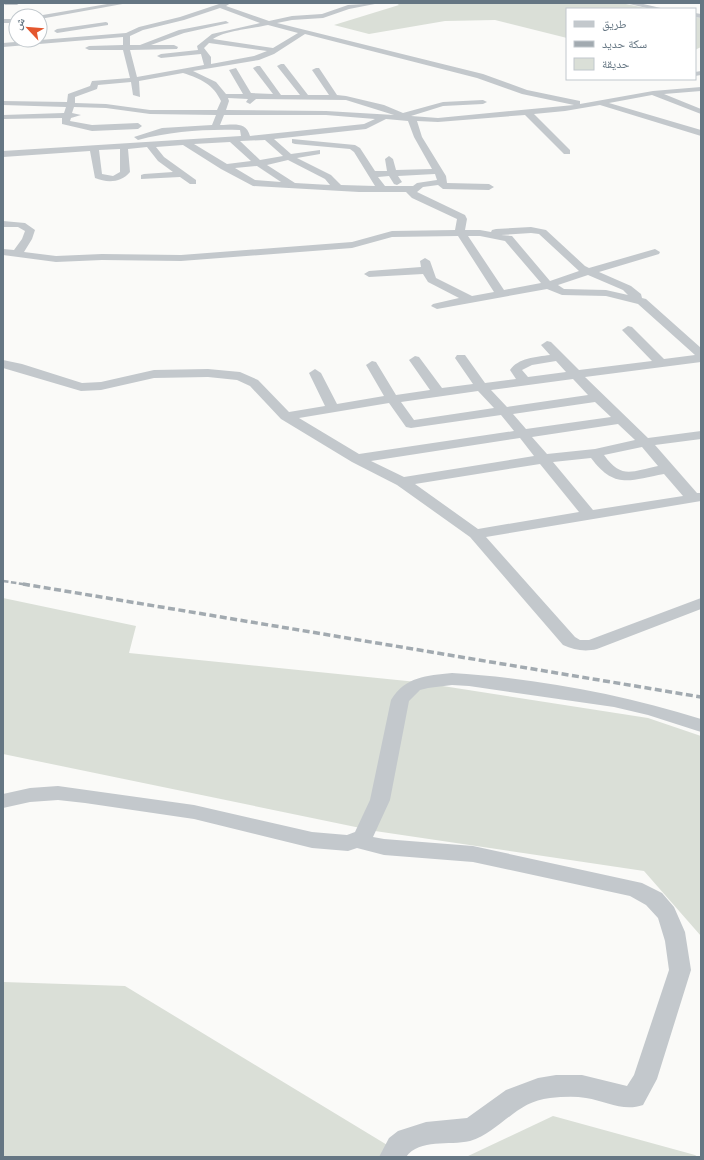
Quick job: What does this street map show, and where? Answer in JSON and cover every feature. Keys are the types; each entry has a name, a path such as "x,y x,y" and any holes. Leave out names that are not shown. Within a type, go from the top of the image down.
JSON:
{"street":[{"path":"5,3 15,6 23,3"},
{"path":"83,3 106,13"},
{"path":"48,16 125,3"},
{"path":"200,37 292,18 323,16 348,7 377,3"},
{"path":"628,3 656,8"},
{"path":"130,33 182,19 224,4 255,19 268,23 480,76 525,92 588,105"},
{"path":"201,5 213,8"},
{"path":"60,6 72,12"},
{"path":"140,48 154,40 169,35 216,25 255,19"},
{"path":"48,22 56,25"},
{"path":"3,45 74,35 106,24"},
{"path":"48,31 74,35"},
{"path":"138,126 88,128 65,123 71,100 78,92 94,87 94,84 96,83 136,73 256,58 274,50 304,32"},
{"path":"130,33 126,48 136,73 137,95"},
{"path":"48,36 130,33 169,35"},
{"path":"3,51 79,46 74,35"},
{"path":"208,64 207,57 200,48 214,35"},
{"path":"209,41 274,50"},
{"path":"80,48 140,48 176,44 178,54"},
{"path":"152,57 202,52"},
{"path":"163,56 166,69"},
{"path":"182,70 208,64"},
{"path":"281,66 304,94 291,112"},
{"path":"257,68 279,97"},
{"path":"166,69 182,70 215,82 225,101 215,127"},
{"path":"233,70 253,98 244,112"},
{"path":"316,70 333,94 334,98"},
{"path":"653,93 677,82"},
{"path":"94,87 100,99 112,107"},
{"path":"3,117 67,115 112,107 138,112 291,112 350,114 412,119 449,119 588,105 653,93 701,89"},
{"path":"683,90 701,97"},
{"path":"653,93 701,112"},
{"path":"223,96 352,99 402,115 412,119 418,137 443,180 441,182 443,186 450,187 477,185 489,187"},
{"path":"3,97 71,100"},
{"path":"3,102 100,99"},
{"path":"402,115 443,104 483,102"},
{"path":"601,103 701,133"},
{"path":"137,141 138,112"},
{"path":"527,112 567,152"},
{"path":"269,138 366,126 384,117"},
{"path":"3,154 124,146 162,131 215,127 242,128 244,129 246,138"},
{"path":"137,141 150,144 269,138 352,147 357,150 373,174 380,188"},
{"path":"269,138 289,157 328,177 338,188"},
{"path":"232,139 257,162 292,185"},
{"path":"184,142 253,183 338,188 412,189 420,185 441,182"},
{"path":"150,144 161,160 193,182"},
{"path":"94,148 98,176 104,178 118,178 125,172 124,146"},
{"path":"224,166 277,161 289,157 317,152"},
{"path":"389,159 392,173 401,189"},
{"path":"373,174 438,171"},
{"path":"144,177 182,174"},
{"path":"412,189 411,192 415,196 461,217 460,232 502,295"},
{"path":"3,224 20,225 27,227 30,230 27,239 17,254"},
{"path":"3,252 32,258 56,259 109,257 181,258 352,245 392,234 460,232 484,233 531,230 542,232 574,264 590,272 608,278 627,288 701,354"},
{"path":"484,233 502,238 508,238 548,285 562,292 606,293 642,301"},
{"path":"437,306 502,295 548,285 602,267 655,252"},
{"path":"370,274 427,266 429,277 432,280 470,300"},
{"path":"628,330 662,363"},
{"path":"547,345 620,420 645,442 666,469 697,498"},
{"path":"524,382 516,370 521,364 559,357"},
{"path":"461,358 482,388 524,434 542,459 590,516"},
{"path":"286,416 392,399 701,358"},
{"path":"415,360 439,393"},
{"path":"3,364 18,367 81,387 101,386 154,374 208,373 240,376 254,383 286,416 357,459 402,482 475,534 569,640 578,646 591,645 701,603"},
{"path":"372,365 392,399 411,424 425,448"},
{"path":"315,373 333,408"},
{"path":"411,424 598,398"},
{"path":"357,459 620,420"},
{"path":"402,482 542,459 595,453 645,442 696,436 701,448"},
{"path":"595,453 609,472 619,476 625,477 666,469"},
{"path":"475,534 697,498"},
{"path":"3,801 30,795 58,793 85,796 194,812 312,840 348,843 363,837 380,800 400,700 406,692 414,686 426,682 452,678 585,695 634,705 701,726"},
{"path":"356,840 384,846 481,855 635,889 653,898 663,908 675,934 679,952 680,970 645,1079 634,1097 626,1098 586,1087 559,1087 529,1091 515,1096 472,1128 449,1133 429,1132 401,1142 392,1157"}],"green space":[{"path":"396,3 621,3 646,8 566,8 566,38 495,20 445,21 369,34 334,25 399,5"},
{"path":"696,17 701,18 701,47 696,50"},
{"path":"3,598 136,626 129,653 417,682 648,718 701,736 701,936 644,871 375,831 3,754"},
{"path":"3,982 125,986 407,1157 3,1157"},
{"path":"553,1116 695,1155 698,1157 466,1157"}],"railway":[{"path":"3,581 29,585"},
{"path":"23,584 29,585"},
{"path":"29,585 701,697"}]}
